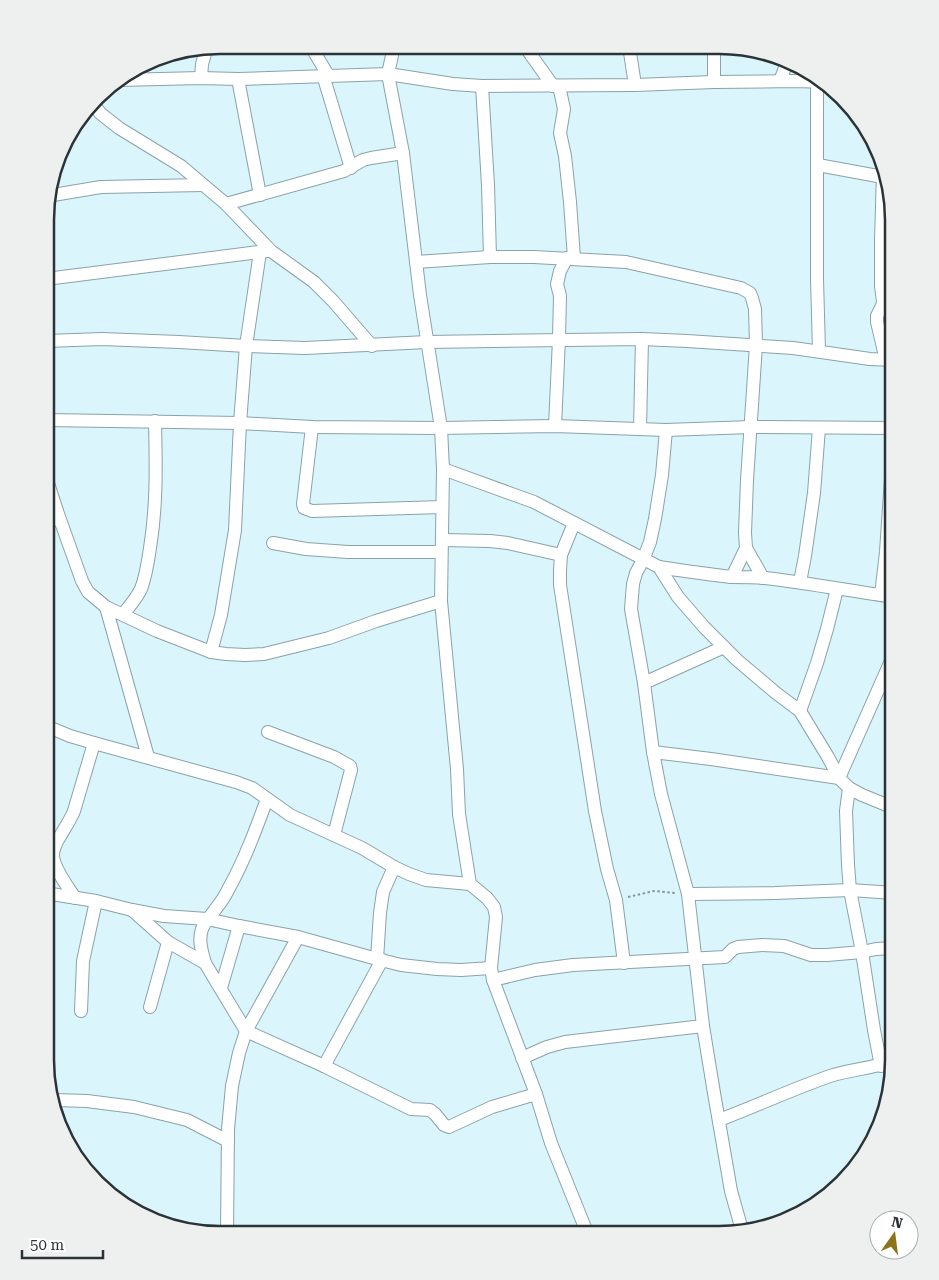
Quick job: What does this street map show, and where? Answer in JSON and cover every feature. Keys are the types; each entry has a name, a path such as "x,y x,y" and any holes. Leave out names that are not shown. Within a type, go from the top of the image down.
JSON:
{"street":[{"path":"314,54 325,75 350,168"},
{"path":"392,54 388,74 403,153 416,262 440,428 443,469 441,601 457,769 459,814 470,884"},
{"path":"530,54 556,86 564,109 560,133 570,202 570,258 560,272 557,284 560,296 555,426"},
{"path":"630,54 635,85"},
{"path":"714,54 714,82"},
{"path":"201,78 202,64 205,55"},
{"path":"780,81 785,67"},
{"path":"131,80 238,79 388,74 453,84 482,86 809,81"},
{"path":"238,79 260,195"},
{"path":"482,86 490,257"},
{"path":"819,351 817,279 818,165 822,90"},
{"path":"97,108 118,128 181,166 226,204 266,251 314,282 372,346"},
{"path":"226,204 344,171 364,160 403,153"},
{"path":"818,165 878,174"},
{"path":"56,195 101,187 203,185"},
{"path":"883,191 881,286 883,302 877,316 877,322 885,345"},
{"path":"54,278 266,251"},
{"path":"211,652 221,615 235,530 246,346 266,251"},
{"path":"416,262 490,257 570,258 626,262 745,290 750,293 754,309 756,345 745,520 746,548 763,578"},
{"path":"54,341 102,339 305,348 427,342 642,339 756,345 885,359"},
{"path":"640,429 642,339"},
{"path":"54,420 240,423 312,427 440,428 555,426 666,430 751,427 885,428"},
{"path":"123,614 140,589 148,562 154,524 156,490 155,421"},
{"path":"312,427 304,508 312,511 442,507"},
{"path":"800,582 814,493 818,428"},
{"path":"666,430 662,475 650,542 636,573 631,609 660,794 688,894 703,1026 731,1191 741,1225"},
{"path":"443,469 534,502 659,567 732,577 800,582 885,596"},
{"path":"54,502 82,581 88,592 106,607 157,632 211,652 245,655 264,654 329,638 441,601"},
{"path":"54,516 57,511"},
{"path":"574,523 561,555 560,585 595,812 616,900 624,963"},
{"path":"272,543 306,549 385,552 490,541 508,543 561,555"},
{"path":"732,577 746,548"},
{"path":"659,567 678,597 704,627 776,693 800,710 839,778 849,788 885,804"},
{"path":"800,710 824,638 836,589"},
{"path":"106,607 148,757"},
{"path":"644,683 724,647"},
{"path":"839,778 885,674"},
{"path":"268,732 334,757 350,766 351,770 334,835"},
{"path":"54,733 148,757 252,788 290,815 362,848 394,867 426,880 470,884 487,898 494,907 496,917 492,974 536,1094 550,1143 584,1226"},
{"path":"54,851 58,838 74,811 94,743"},
{"path":"653,752 839,778"},
{"path":"849,788 846,811 850,890 881,1066"},
{"path":"267,799 230,887 217,907 214,920 202,930 200,937 205,963 246,1031 412,1109 430,1110 449,1128 492,1107 536,1094"},
{"path":"54,860 75,898"},
{"path":"324,1066 379,960 380,913 383,892 394,867"},
{"path":"688,894 767,894 850,890 885,892"},
{"path":"54,894 164,916 214,920 298,937 401,965 437,969 474,969 492,974 573,965 725,956 738,947 762,945 784,946 811,956 885,948"},
{"path":"81,1011 83,961 96,902"},
{"path":"132,910 168,942 205,963"},
{"path":"221,988 239,926"},
{"path":"227,1226 228,1129 232,1086 239,1052 246,1031 298,937"},
{"path":"150,1007 168,942"},
{"path":"522,1058 547,1047 565,1042 703,1026"},
{"path":"719,1120 832,1076 885,1064"},
{"path":"58,1100 87,1101 134,1107 187,1120 228,1141"}],"path":[{"path":"616,900 654,891 688,894"}]}
